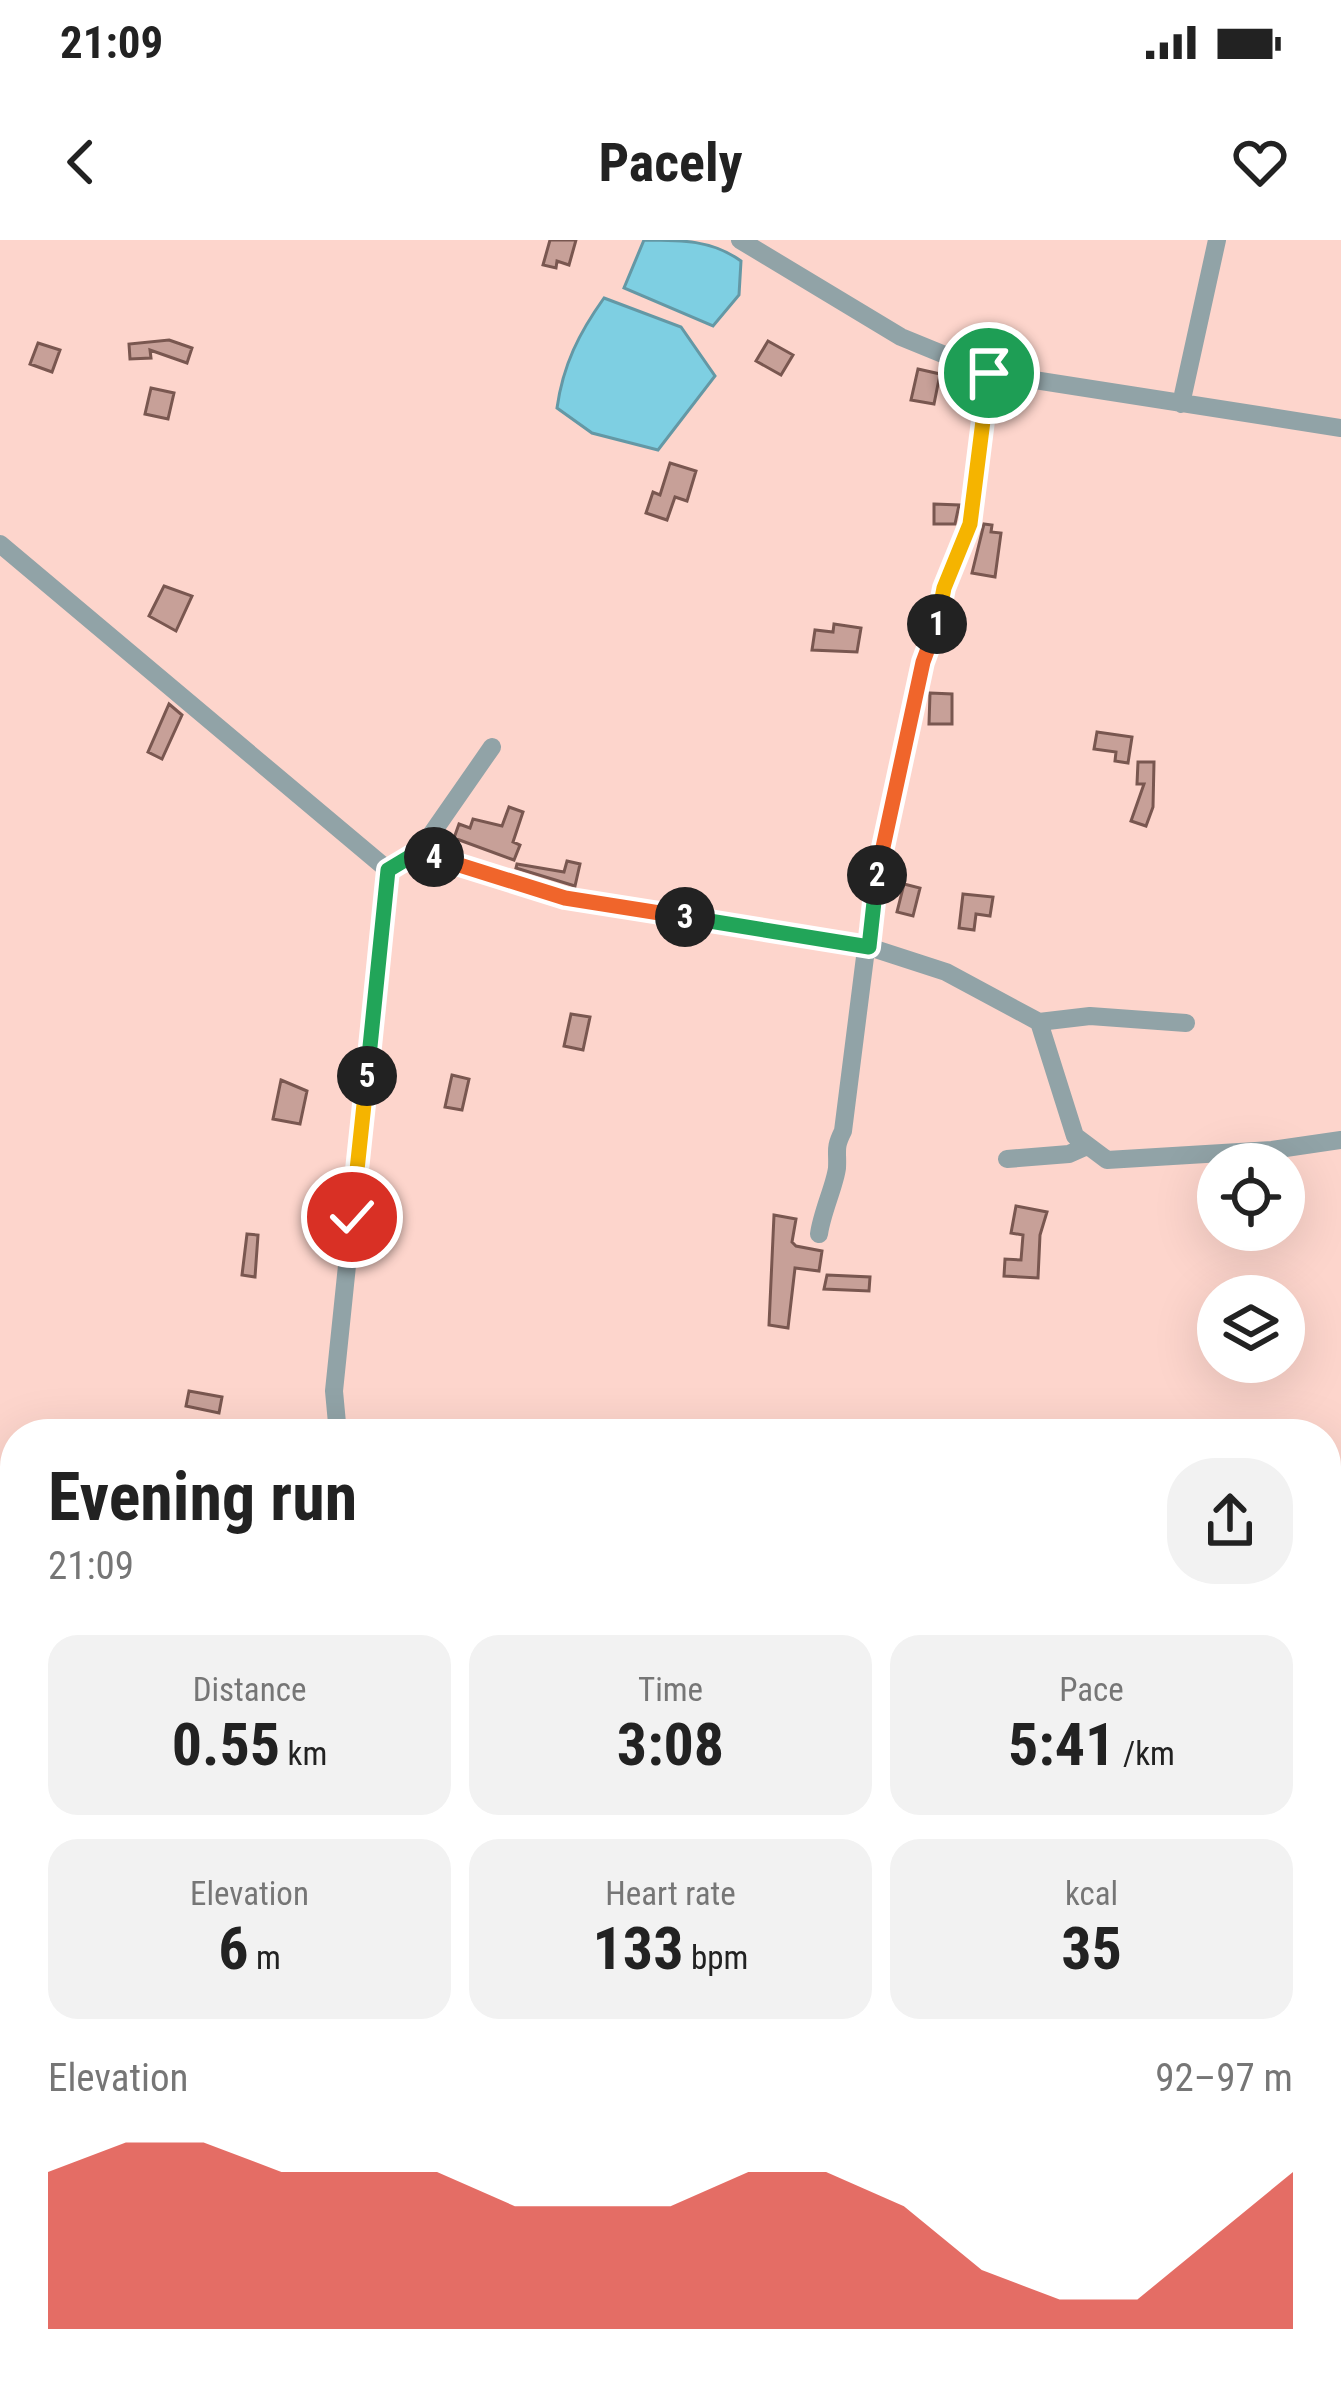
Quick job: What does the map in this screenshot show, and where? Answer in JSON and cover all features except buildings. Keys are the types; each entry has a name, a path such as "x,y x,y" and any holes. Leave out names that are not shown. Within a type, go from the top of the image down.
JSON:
{"street":[{"path":"740,240 901,338 989,373 1341,428"},
{"path":"1181,404 1217,240"},
{"path":"819,1234 837,1169 834,1149 843,1131 874,886 923,662 936,630 944,588 970,524 989,373"},
{"path":"0,544 388,870"},
{"path":"388,870 418,852 492,747"},
{"path":"418,852 565,898 869,947 946,972 1039,1022 1090,1016 1186,1023"},
{"path":"337,1419 334,1391 388,870"},
{"path":"1039,1022 1075,1136 1107,1160 1272,1150 1341,1139"},
{"path":"1007,1160 1069,1154 1087,1147"}],"water":[{"path":"644,240 708,245 741,261 739,295 713,326 624,288"},
{"path":"604,298 681,327 715,376 658,450 592,433 557,408 573,350"}],"route":[{"path":"352,1217 388,870 418,852 565,898 869,947 874,886 923,662 936,630 944,588 970,524 989,373"}]}
